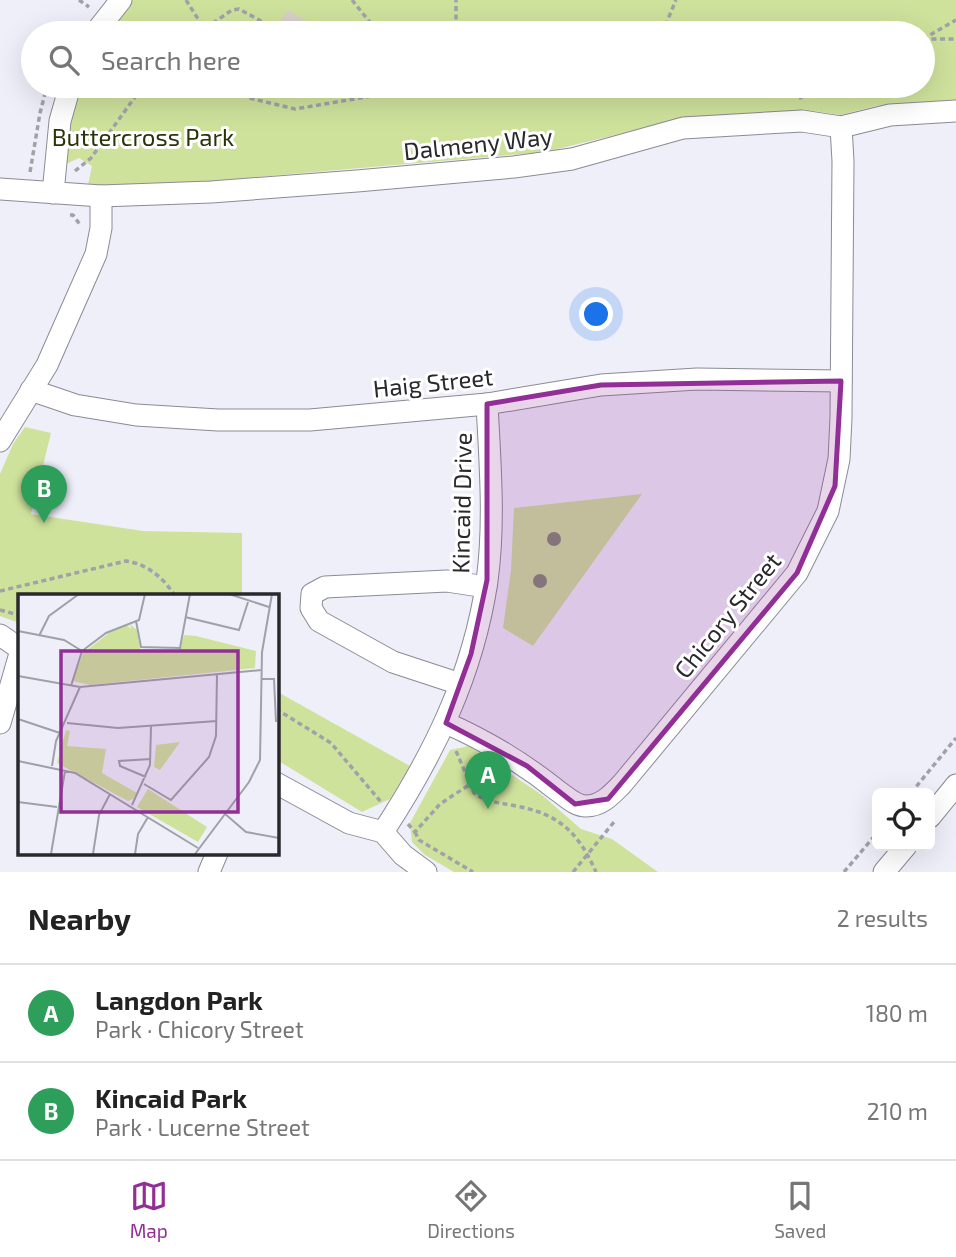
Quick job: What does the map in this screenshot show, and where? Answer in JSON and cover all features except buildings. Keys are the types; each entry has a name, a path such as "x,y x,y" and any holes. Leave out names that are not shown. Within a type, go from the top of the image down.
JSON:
{"street":[{"path":"103,21 116,1"},
{"path":"53,183 60,121 67,98"},
{"name":"Dalmeny Way","path":"0,189 53,183 101,196 211,192 514,167 572,159 683,128 802,121 841,127 890,116 956,111"},
{"name":"Chicory Street","path":"446,723 487,742 527,766 575,804 597,805 608,799 797,572 828,511 839,459 843,161 841,127"},
{"path":"0,441 47,365 96,254 101,228 101,196"},
{"name":"Haig Street","path":"31,390 75,405 136,415 218,420 310,420 487,404 601,385 697,379 841,381"},
{"name":"Kincaid Drive","path":"388,824 419,777 446,723 471,654 486,587 491,537 487,404"},
{"path":"460,684 393,662 319,621 311,608 312,594 325,587 447,581 486,587"},
{"path":"0,635 18,647"},
{"path":"0,723 18,660"},
{"path":"278,784 349,823 388,824 403,855 426,872"},
{"path":"935,811 956,785"},
{"path":"884,872 901,851"},
{"path":"209,872 216,855"}],"path":[{"path":"186,0 199,21"},
{"path":"352,0 368,21"},
{"path":"456,0 456,21"},
{"path":"667,21 676,0"},
{"path":"218,21 232,10 239,9 261,21"},
{"path":"935,32 956,20"},
{"path":"935,39 956,39"},
{"path":"21,170 32,172 44,98"},
{"path":"53,183 91,158 134,98"},
{"path":"249,98 295,109 365,98"},
{"path":"62,214 73,215 81,225 78,237"},
{"path":"0,591 126,561 145,567 160,576 174,594"},
{"path":"0,610 18,615"},
{"path":"278,710 331,743 388,824"},
{"path":"915,788 956,738"},
{"path":"455,750 465,766 469,785 480,797 532,809 556,818 575,836 588,854 596,872"},
{"path":"415,832 440,804 469,785"},
{"path":"573,872 614,822"},
{"path":"412,827 419,840 473,872"},
{"path":"844,872 872,839"}],"highlighted area":[{"path":"841,381 835,486 797,573 608,799 575,804 527,766 446,723 471,654 487,580 487,404 601,385"}],"green space":[{"name":"Buttercross Park","path":"132,0 956,0 956,100 876,106 840,115 815,111 689,117 545,152 155,186 88,185 92,166 79,158 64,165 64,142 75,98 935,98 935,21 115,21"},
{"path":"25,427 51,433 31,514 143,531 242,533 242,594 18,594 18,623 0,616 0,474 13,444"},
{"path":"642,494 533,646 503,628 511,570 514,508"},
{"path":"278,692 410,766 390,799 362,812 278,761"},
{"path":"469,746 542,795 581,829 612,839 658,872 454,872 425,855 412,842 410,823 450,750"}],"place":[{"name":"Kincaid Park","path":"44,523"},
{"name":"Langdon Park","path":"488,809"}]}
